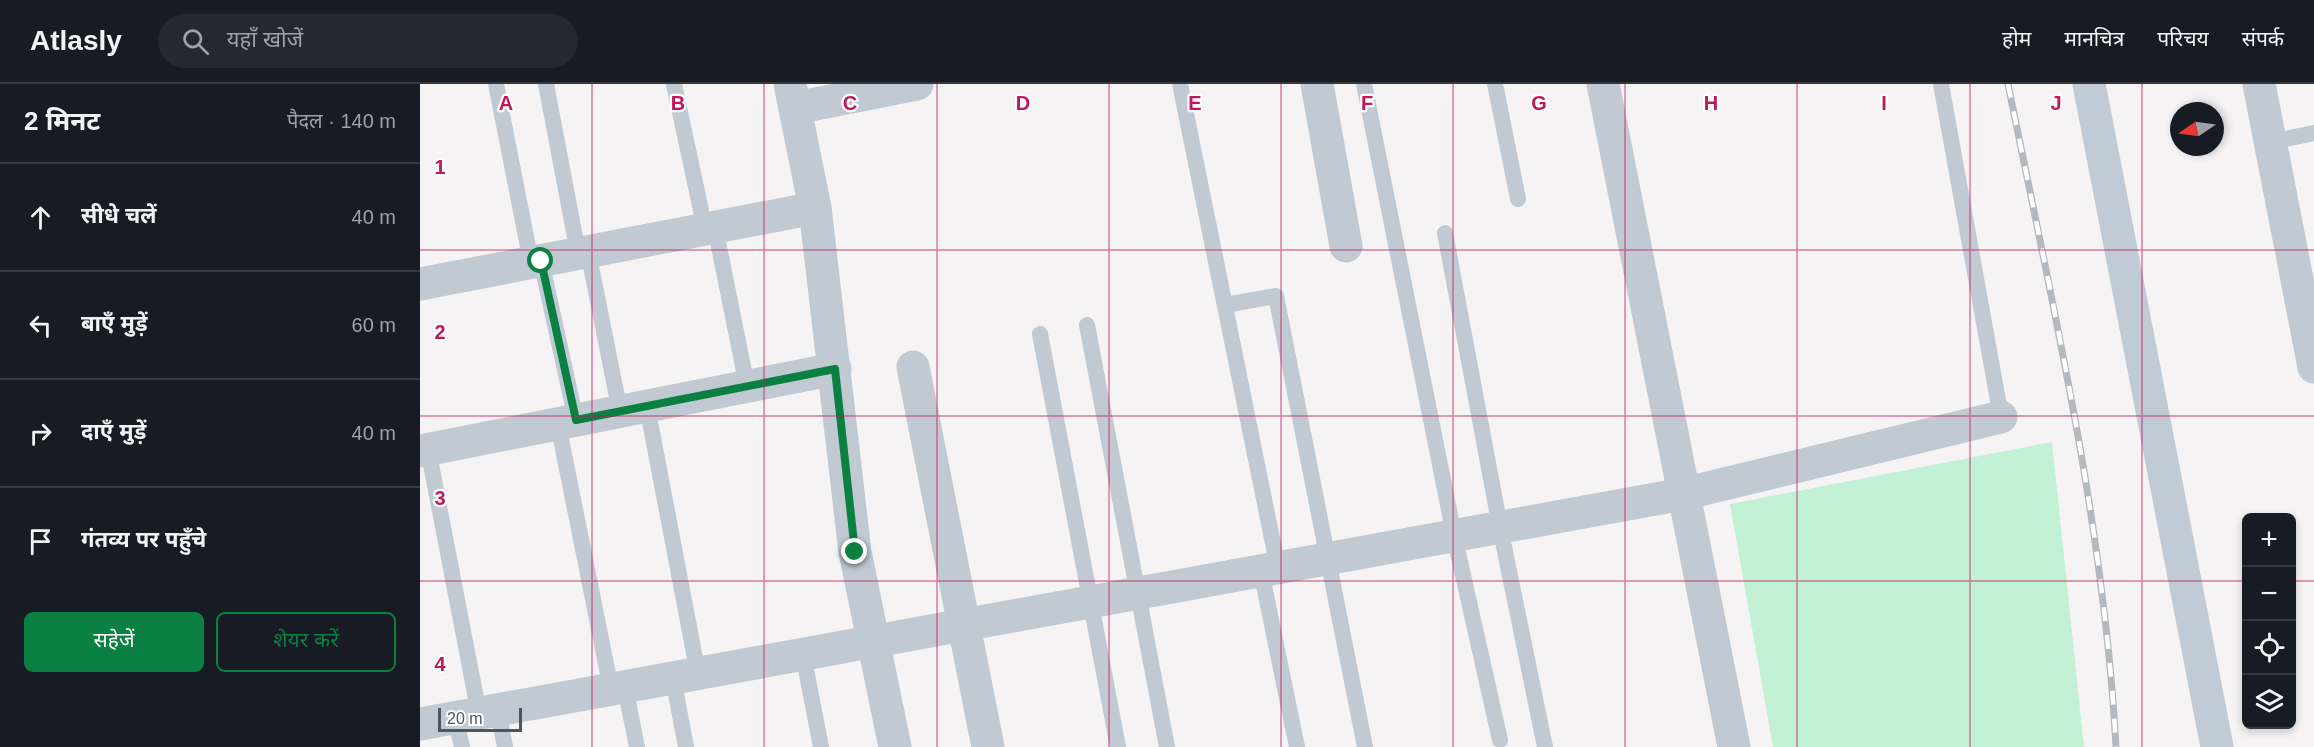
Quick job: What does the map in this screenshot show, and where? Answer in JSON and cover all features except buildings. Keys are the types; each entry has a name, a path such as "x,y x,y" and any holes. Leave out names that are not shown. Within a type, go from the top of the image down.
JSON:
{"main road":[{"path":"2090,84 2217,747"}],"street":[{"path":"896,747 855,552 815,208 793,96 917,84"},
{"path":"1317,84 1346,246"},
{"path":"1603,84 1734,747"},
{"path":"2259,84 2270,142 2304,261 2314,367"},
{"path":"420,284 815,208"},
{"path":"913,367 988,747"},
{"path":"424,450 835,369"},
{"path":"420,724 473,722 618,688 1683,494 2001,417"}],"lane":[{"path":"496,84 536,262 618,688 637,747"},
{"path":"546,84 583,252 634,409 686,676 686,747"},
{"path":"674,84 747,387"},
{"path":"1180,84 1225,305 1297,747"},
{"path":"1364,84 1454,535 1500,740"},
{"path":"1494,84 1518,199"},
{"path":"1941,84 2001,417"},
{"path":"2270,142 2314,133"},
{"path":"1445,233 1500,527 1545,747"},
{"path":"1225,305 1276,296 1365,747"},
{"path":"1087,325 1167,747"},
{"path":"1040,334 1118,747"},
{"path":"424,450 473,722 506,747"},
{"path":"803,654 821,747"}],"green space":[{"path":"2052,442 2084,747 1773,747 1730,504"}],"railway":[{"path":"2008,84 2058,331 2088,497 2110,663 2116,747"}],"route":[{"path":"541,261 576,420 835,369 855,552"}]}
